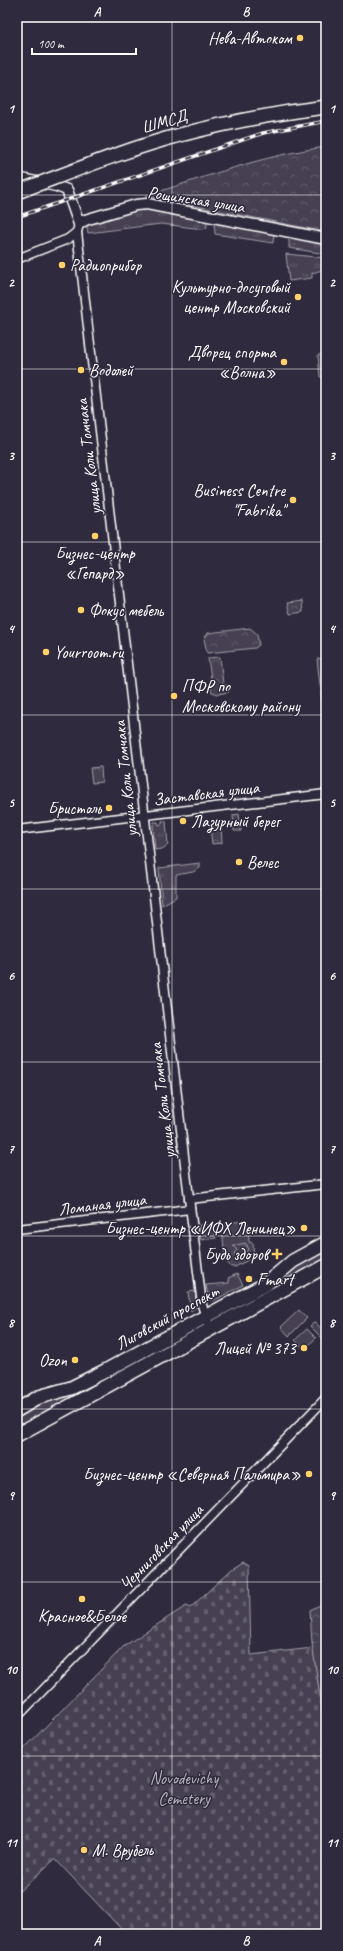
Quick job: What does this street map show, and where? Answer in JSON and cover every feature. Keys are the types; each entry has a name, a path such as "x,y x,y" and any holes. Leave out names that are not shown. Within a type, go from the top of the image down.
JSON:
{"main road":[{"name":"ШМСД","path":"17,191 136,145 179,132 265,113 326,106"},
{"name":"Лиговский проспект","path":"17,1435 207,1323 266,1284 293,1261 326,1243"},
{"name":"Лиговский проспект","path":"17,1410 39,1398 71,1388 91,1379 326,1266"}],"street":[{"path":"17,178 56,186 67,190 78,228 68,239 17,259"},
{"name":"Рощинская улица","path":"78,228 85,220 136,205 147,204 326,239"},
{"name":"улица Коли Томчака","path":"78,228 190,1209 207,1323"},
{"name":"Заставская улица","path":"17,830 326,794"},
{"path":"189,1199 326,1184"},
{"name":"Ломаная улица","path":"17,1229 190,1209"},
{"name":"Черниговская улица","path":"17,1717 326,1398"}],"green space":[{"path":"326,147 326,232 145,196 257,161 280,155"},
{"path":"142,208 206,219 207,227 203,229 161,224 88,233 87,226 89,224"},
{"path":"214,222 274,232 273,243 215,234"},
{"path":"289,236 326,244 326,254 289,248"},
{"path":"286,254 326,258 326,269 312,273 312,278 289,281"},
{"path":"326,354 326,376 320,377 318,355"},
{"path":"302,601 303,612 290,614 287,603"},
{"path":"250,628 257,634 259,645 255,648 207,653 204,639 208,633"},
{"path":"220,657 223,684 228,686 229,692 218,694 212,692 210,686 212,685 208,658"},
{"path":"326,658 326,702 322,703 317,659"},
{"path":"101,767 102,782 92,783 90,768"},
{"path":"239,814 241,831 234,831 233,815"},
{"path":"162,821 166,821 168,845 162,849 155,850 153,825 154,822 158,822 159,825 162,824"},
{"path":"221,826 222,843 212,844 210,827"},
{"path":"200,863 200,868 193,872 176,875 176,897 162,905 159,868"},
{"path":"245,1221 248,1224 249,1242 253,1243 254,1257 235,1267 231,1267 225,1260 222,1228 226,1223"},
{"path":"199,1225 212,1225 215,1230 216,1238 201,1240"},
{"path":"245,1243 249,1249 240,1259 234,1253 237,1250 233,1246"},
{"path":"326,1247 326,1259 224,1315 223,1313 292,1266"},
{"path":"237,1274 243,1285 215,1300 209,1300 206,1285 229,1283 228,1278"},
{"path":"195,1291 197,1306 191,1311 188,1292"},
{"path":"299,1310 307,1318 289,1336 281,1327"},
{"path":"315,1322 326,1334 324,1340 310,1326"},
{"path":"197,1328 198,1329 17,1428 17,1417 41,1403 78,1392"},
{"path":"307,1329 316,1338 304,1349 295,1340"},
{"name":"Novodevichy Cemetery","path":"243,1562 249,1566 251,1655 313,1648 326,1737 326,1934 126,1934 55,1859 17,1893 17,1756 124,1646 186,1606 190,1608 232,1569"},
{"path":"326,1602 326,1642 312,1643 310,1610"},
{"path":"326,1642 326,1737 312,1643"}],"railway":[{"path":"17,217 263,133 326,121"}],"place":[{"name":"Нева-Автоком","path":"300,38"},
{"name":"Радиоприбор","path":"62,265"},
{"name":"Культурно-досуговый центр Московский","path":"298,297"},
{"name":"Дворец спорта «Волна»","path":"284,362"},
{"name":"Водолей","path":"81,370"},
{"name":"Business Centre \"Fabrika\"","path":"293,500"},
{"name":"Бизнес-центр «Гепард»","path":"95,536"},
{"name":"Фокус мебель","path":"81,610"},
{"name":"Yourroom.ru","path":"46,652"},
{"name":"ПФР по Московскому району","path":"174,696"},
{"name":"Бристоль","path":"109,808"},
{"name":"Лазурный берег","path":"183,821"},
{"name":"Велес","path":"239,862"},
{"name":"Бизнес-центр «ИФХ Ленинец»","path":"304,1228"},
{"name":"Будь здоров","path":"277,1254"},
{"name":"Fmart","path":"249,1279"},
{"name":"Лицей № 373","path":"304,1348"},
{"name":"Ozon","path":"75,1360"},
{"name":"Бизнес-центр «Северная Пальмира»","path":"309,1474"},
{"name":"Красное&Белое","path":"82,1599"},
{"name":"М. Врубель","path":"84,1850"}]}
